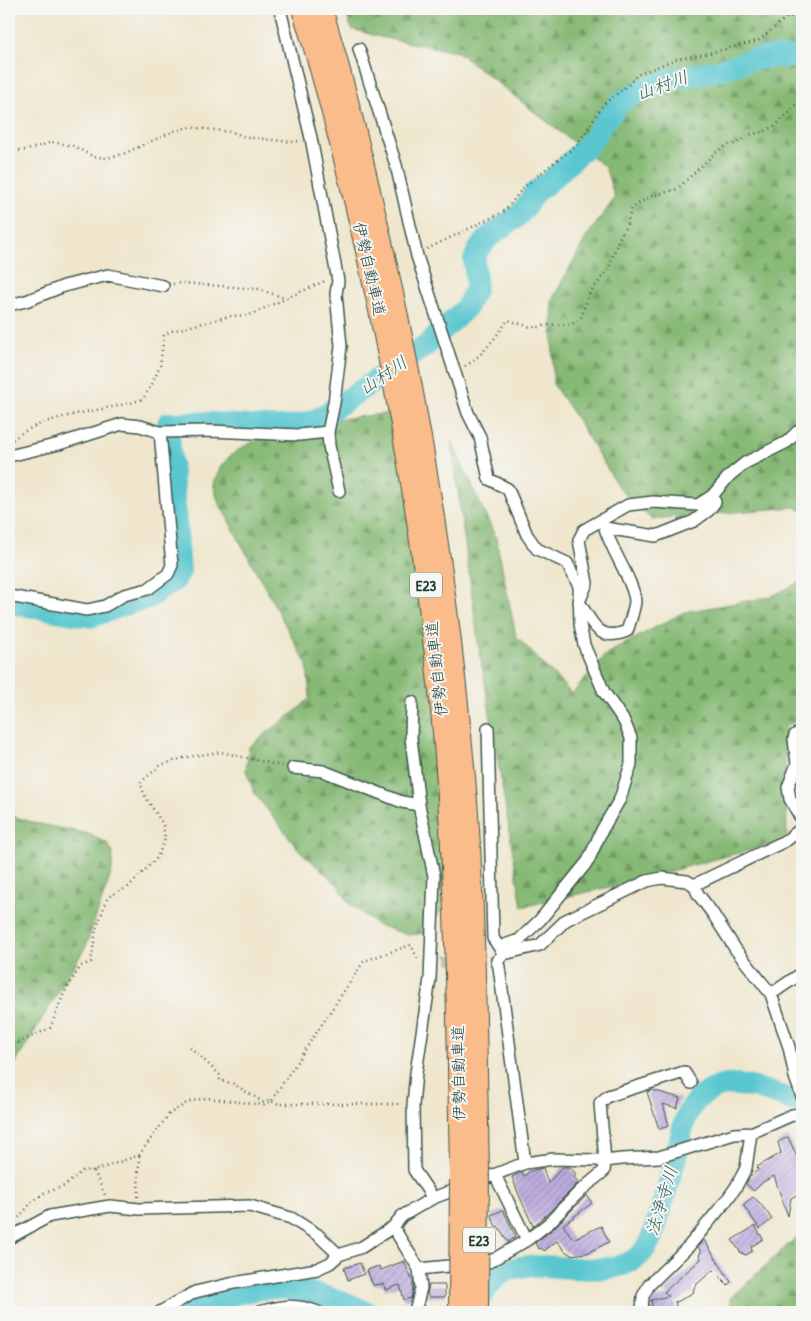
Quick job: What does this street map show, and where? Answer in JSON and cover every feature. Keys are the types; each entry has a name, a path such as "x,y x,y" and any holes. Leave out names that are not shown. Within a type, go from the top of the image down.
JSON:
{"highway":[{"name":"伊勢自動車道","path":"302,9 348,176 380,312 419,530 441,712 454,918 460,1173 459,1312"},
{"name":"伊勢自動車道","path":"322,9 366,171 417,408 440,556 460,715 473,916 479,1168 478,1312"}],"street":[{"path":"280,9 311,138 338,281 336,294 341,346 334,403 328,432 329,446 339,491"},
{"path":"359,49 396,165 417,256 468,413 480,437 489,479 508,489 527,535 538,548 566,563 579,586 580,624 584,646 604,692 624,721 631,738 631,764 620,799 602,830 588,861 540,920 519,940 501,951 497,961 525,1163"},
{"path":"9,305 26,301 64,286 108,275 163,286"},
{"path":"9,456 59,444 122,424 140,426 160,432 210,431 299,435 328,432"},
{"path":"9,596 88,610 105,606 124,595 148,590 168,574 172,565 160,432"},
{"path":"580,602 587,584 579,540 584,530 603,525 628,506 653,502 698,505 712,496 730,475 745,463 787,442 797,432 802,435"},
{"path":"603,525 656,536 694,520 709,510 715,502 712,496"},
{"path":"580,602 597,630 606,635 617,635 627,631 635,600 630,585 608,541 603,525"},
{"path":"412,702 411,738 419,805 434,876 435,964 416,1073 414,1170 433,1198"},
{"path":"488,728 493,938 501,951"},
{"path":"802,731 795,735 797,764 788,786 790,799 802,820"},
{"path":"293,768 323,771 402,802 419,805"},
{"path":"694,885 786,840 802,828"},
{"path":"501,951 540,946 566,920 647,882 662,878 686,881 694,885 698,894 736,950 771,994 789,1047 795,1077 802,1097"},
{"path":"771,994 802,973"},
{"path":"419,1269 489,1262 527,1240 550,1223 579,1192 604,1171 605,1161 600,1103 608,1096 684,1072 691,1083"},
{"path":"160,1312 195,1292 330,1264 338,1254 362,1247 393,1227 402,1216 433,1198 525,1163 554,1159 605,1161 622,1158 659,1157 734,1134 751,1133 792,1115 802,1114"},
{"path":"642,1312 643,1296 650,1285 689,1246 736,1187 746,1168 751,1133"},
{"path":"497,1179 527,1240"},
{"path":"9,1238 50,1216 110,1206 139,1209 250,1206 291,1218 318,1235 338,1254"},
{"path":"393,1227 419,1269 421,1288 415,1312"},
{"path":"259,1312 285,1305 318,1312"}],"path":[{"path":"417,256 505,211 527,184 577,146 603,105 628,85 637,75 676,59 705,54 758,40 787,17 802,16"},
{"path":"454,371 468,365 478,357 508,320 530,327 540,327 547,324 572,324 581,318 589,294 608,270 632,208 650,197 677,189 715,153 727,145 736,144 748,135 762,132 776,125 791,111 802,94"},
{"path":"9,151 27,150 52,142 74,146 92,156 106,158 123,154 188,126 232,132 244,137 292,142 311,138"},
{"path":"9,443 16,436 31,428 52,421 78,413 143,399 160,366 164,335 172,331 230,316 249,315 331,278 338,281"},
{"path":"163,286 180,283 258,290 285,298"},
{"path":"9,1047 50,1028 64,993 81,966 91,962 96,929 108,896 128,887 157,858 165,839 163,824 146,798 140,783 162,765 186,757 220,752 293,768"},
{"path":"9,1220 19,1217 33,1201 44,1193 65,1186 83,1170 94,1171 139,1155 169,1114 188,1102 206,1098 264,1105 271,1101 364,961 411,945 421,965 435,964"},
{"path":"190,1047 220,1075 220,1081 232,1083 263,1102 271,1101 279,1104 414,1105"},
{"path":"139,1155 139,1209"},
{"path":"94,1171 110,1206"}],"green space":[{"path":"344,9 802,9 802,511 795,507 651,519 619,488 553,384 552,300 587,236 615,198 605,167 458,52 380,37 352,29"},
{"path":"383,414 416,419 448,876 440,911 428,933 409,935 377,925 349,903 338,885 300,851 255,794 246,771 249,747 310,698 307,665 218,501 214,489 214,482 226,460 243,447 265,437 316,423"},
{"path":"451,440 496,538 516,636 572,694 606,654 684,612 770,597 802,581 802,719 785,726 787,840 618,885 522,907 478,641"},
{"path":"9,815 35,823 89,834 107,843 113,853 112,871 86,946 9,1074"},
{"path":"802,1232 802,1312 731,1312 730,1298"}],"building":[{"path":"652,1090 680,1098 677,1108 663,1104 669,1126 659,1129 647,1092"},
{"path":"788,1137 802,1167 802,1181 799,1183 802,1192 791,1198 788,1216 774,1176 763,1182 754,1191 746,1184 749,1178 758,1170 757,1167 781,1153 778,1142"},
{"path":"563,1167 570,1167 576,1174 574,1178 579,1182 533,1226 512,1177 522,1172 524,1176 530,1171 543,1168 548,1183"},
{"path":"587,1195 592,1203 563,1225 573,1239 601,1226 609,1242 587,1253 571,1255 557,1241 544,1251 542,1248 539,1249 535,1243 554,1228"},
{"path":"753,1197 772,1219 760,1229 743,1205"},
{"path":"503,1210 516,1237 508,1242 498,1226 496,1227 491,1215"},
{"path":"755,1226 763,1239 751,1247 752,1251 746,1255 741,1253 732,1240"},
{"path":"704,1240 731,1282 728,1285 713,1270 697,1284 693,1290 694,1292 677,1302 675,1301 677,1310 653,1312 651,1300 669,1296 664,1292 701,1259 699,1255 701,1252 698,1246"},
{"path":"404,1261 413,1282 411,1298 404,1300 400,1285 385,1290 384,1284 373,1285 367,1270 379,1266 381,1270"},
{"path":"360,1263 364,1274 348,1280 344,1268"},
{"path":"429,1285 445,1285 445,1297 429,1297 427,1294"}],"waterway":[{"name":"山村川","path":"9,603 91,617 146,599 175,580 180,571 168,423 281,427 309,422 323,416 427,345 466,308 475,290 474,260 478,250 489,237 518,216 535,192 549,182 588,145 621,102 644,89 672,79 723,69 755,59 802,57"},
{"name":"法浄寺川","path":"473,1312 496,1278 514,1269 531,1266 607,1268 624,1264 639,1256 647,1247 654,1230 685,1121 694,1103 701,1096 724,1085 741,1085 757,1088 795,1101 802,1099"},
{"name":"法浄寺川","path":"190,1312 248,1291 278,1288 293,1289 324,1296 367,1312"}],"tunnel":[{"path":"440,963 497,961"}]}
